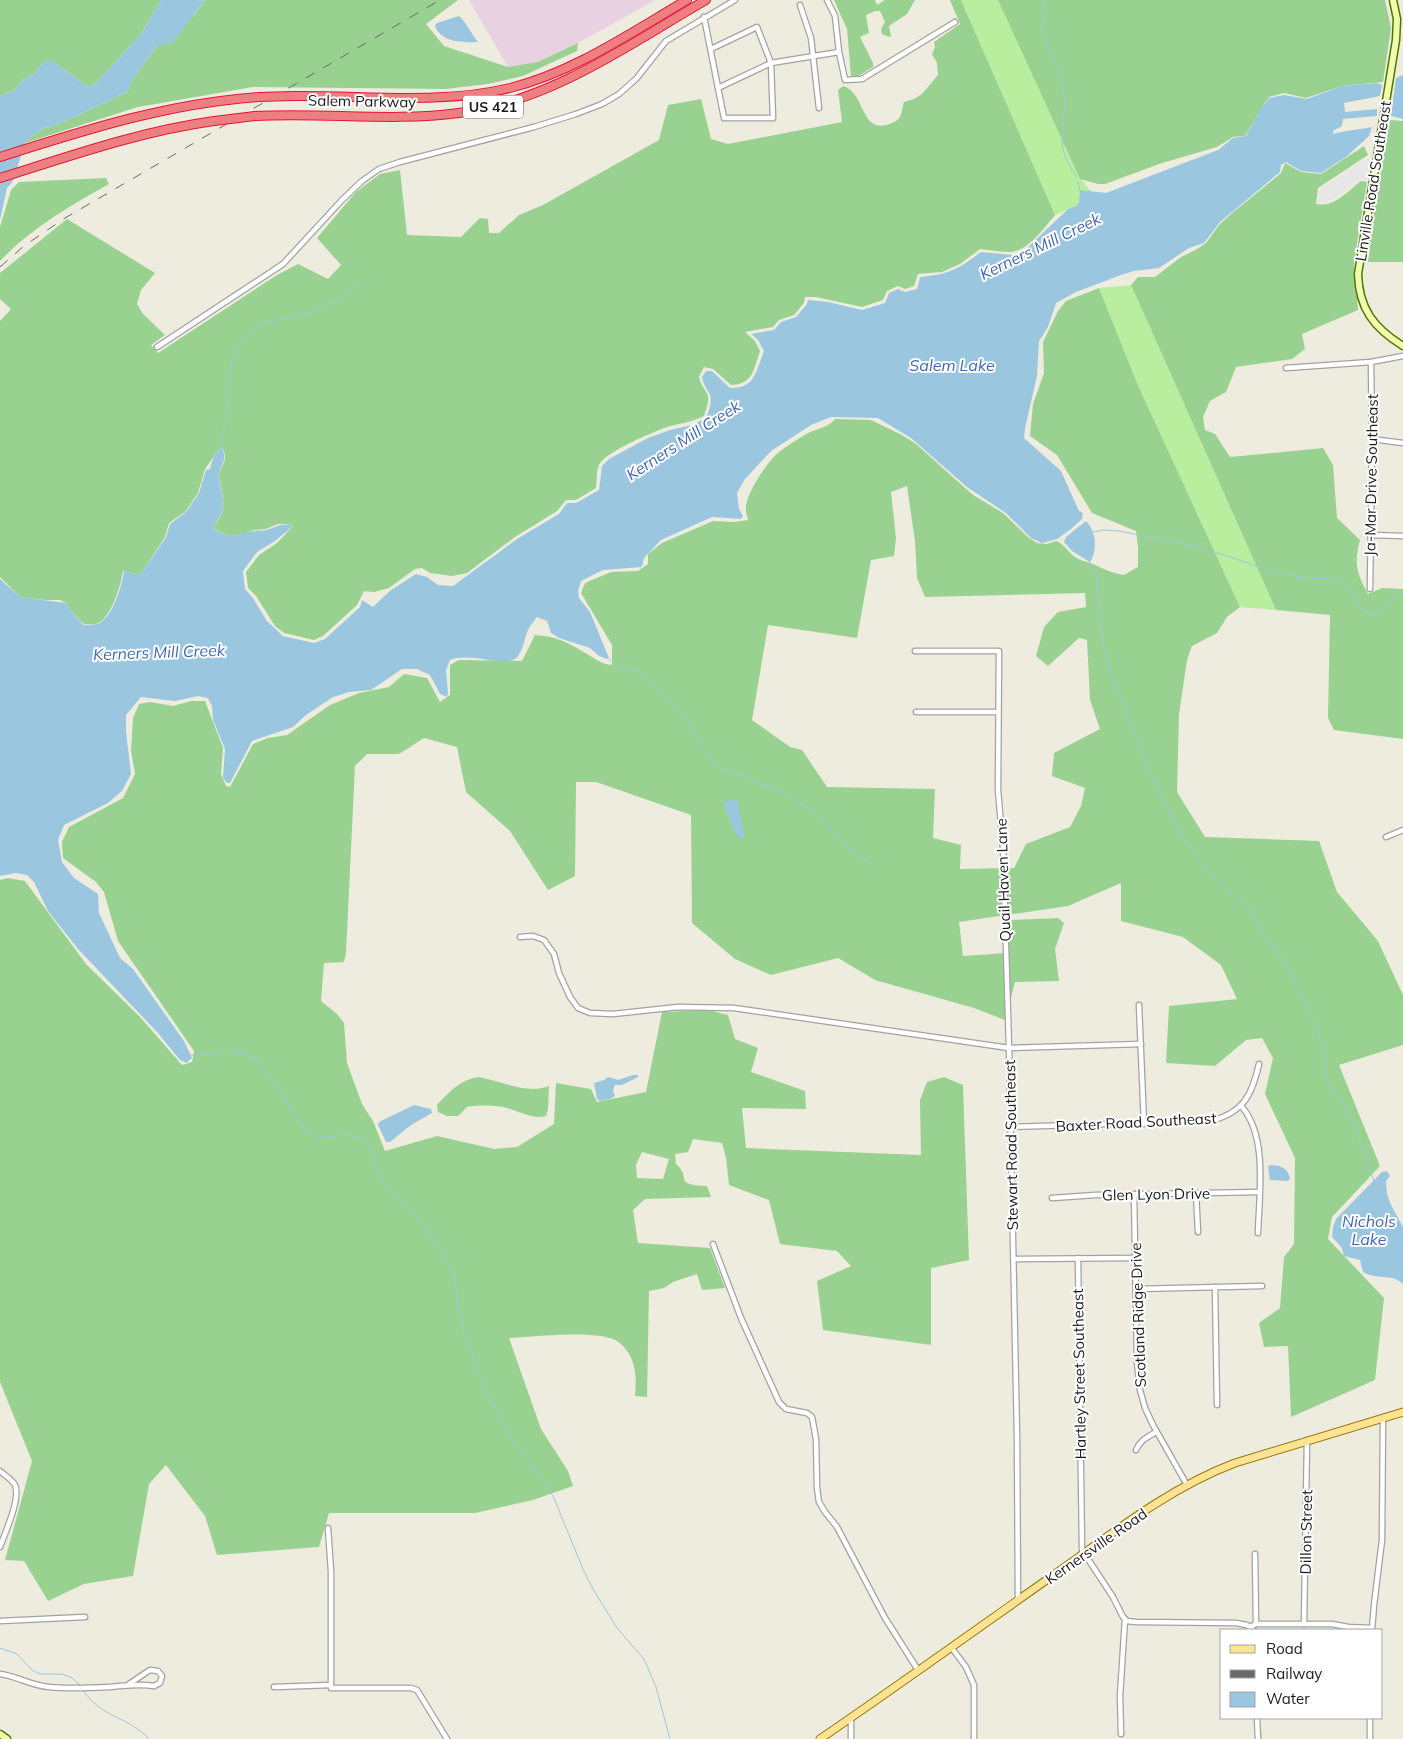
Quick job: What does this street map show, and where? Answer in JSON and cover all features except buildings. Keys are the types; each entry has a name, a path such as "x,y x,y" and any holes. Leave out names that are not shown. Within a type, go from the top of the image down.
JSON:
{"highway":[{"name":"Salem Parkway","path":"0,157 109,123 161,110 206,102 293,96 443,97 510,88 549,75 574,64 687,0"},
{"name":"Salem Parkway","path":"0,178 128,138 214,121 296,114 430,116 473,111 501,105 541,91 573,76 706,0"}],"main road":[{"name":"Linville Road Southeast","path":"1393,0 1397,19 1396,40 1358,274 1361,293 1369,316 1382,332 1403,346"},
{"name":"Kernersville Road","path":"820,1739 1084,1553 1187,1485 1209,1473 1235,1463 1403,1412"},
{"path":"0,1734 7,1739"}],"street":[{"path":"157,347 283,264 342,200 362,181 379,169 542,124 602,104 619,94 636,79 666,41 735,0"},
{"path":"828,0 835,16 839,52 846,80 862,79 956,22"},
{"path":"800,5 811,38 819,108"},
{"path":"704,17 712,49 724,118 773,118 771,62 757,28 712,49"},
{"path":"718,88 771,62 839,52"},
{"path":"1286,368 1371,362 1403,356"},
{"name":"Ja-Mar Drive Southeast","path":"1370,588 1371,362"},
{"path":"1372,438 1403,443"},
{"path":"1370,535 1403,536"},
{"name":"Quail Haven Lane","path":"915,651 999,652 998,790 1003,848 1009,1048"},
{"path":"916,712 998,712"},
{"path":"1386,837 1403,830"},
{"name":"Stewart Road Southeast","path":"520,937 533,936 544,940 554,954 559,973 570,997 578,1008 590,1013 613,1014 678,1007 734,1008 769,1011 1009,1048 1017,1436 1018,1601"},
{"path":"1139,1005 1144,1124"},
{"path":"1009,1048 1141,1044"},
{"path":"1258,1233 1260,1158 1258,1142 1254,1127 1242,1107 1255,1084 1259,1064"},
{"name":"Baxter Road Southeast","path":"1010,1127 1211,1121 1224,1118 1242,1107"},
{"name":"Glen Lyon Drive","path":"1052,1198 1083,1195 1259,1192"},
{"path":"1196,1193 1198,1232"},
{"name":"Scotland Ridge Drive","path":"1134,1194 1138,1381 1145,1408 1156,1432 1187,1485"},
{"path":"713,1244 741,1318 778,1402 786,1409 807,1412 812,1417 816,1439 818,1497 822,1506 838,1527 885,1618 918,1670"},
{"name":"Hartley Street Southeast","path":"1078,1258 1082,1550 1084,1553"},
{"path":"1014,1259 1135,1258"},
{"path":"1136,1289 1262,1286"},
{"path":"1215,1287 1216,1405"},
{"path":"1125,1620 1136,1622 1236,1624 1251,1629 1256,1624 1332,1624 1372,1629 1382,1540 1383,1418"},
{"path":"1136,1450 1138,1444 1156,1432"},
{"name":"Dillon Street","path":"1304,1624 1308,1440"},
{"path":"0,1471 14,1483 17,1493 0,1547"},
{"path":"328,1528 332,1686"},
{"path":"1084,1553 1113,1597 1125,1620 1120,1696 1121,1734"},
{"path":"1255,1554 1256,1624"},
{"path":"0,1622 85,1617"},
{"path":"951,1647 966,1667 974,1684 974,1739"},
{"path":"0,1674 46,1687 105,1687 129,1684 148,1684 154,1686 158,1685 162,1676 160,1672 154,1669 129,1684"},
{"path":"146,1674 145,1680 148,1684"},
{"path":"274,1687 411,1688 417,1690 447,1739"},
{"path":"851,1717 851,1739"},
{"path":"1258,1719 1258,1739"},
{"path":"1370,1719 1370,1739"}],"shaded area":[{"path":"469,0 655,0 578,43 538,62 508,67"},
{"path":"1364,160 1370,164 1367,180 1360,179 1335,198 1322,204 1318,203 1319,190"}],"green space":[{"path":"0,0 161,0 141,34 96,83 88,87 55,63 41,64 34,74 24,79 15,90 0,96"},
{"path":"205,0 458,0 426,24 444,46 508,67 538,62 578,43 577,51 523,76 488,84 446,89 253,87 138,107 25,143 38,131 63,122 127,92 131,82 157,46 194,15"},
{"path":"834,0 875,0 877,5 885,0 915,0 907,14 889,26 891,36 889,37 882,34 881,29 885,22 880,11 866,15 869,33 860,37 873,63 873,67 855,78 851,76 847,29"},
{"path":"950,0 961,0 1055,215 1036,238 1024,247 1011,252 980,249 960,264 942,272 918,274 914,286 905,289 898,286 887,291 883,300 862,307 816,297 805,297 804,303 794,315 779,320 773,327 745,332 755,341 760,351 752,374 744,382 731,385 713,369 704,367 699,377 708,396 704,416 690,422 667,427 610,454 599,465 596,488 576,500 566,500 557,511 515,537 467,573 452,576 430,573 422,568 415,569 389,588 374,592 364,591 357,605 323,636 314,640 284,633 275,626 256,596 248,588 246,572 259,555 277,543 293,526 278,524 266,529 229,536 212,528 223,509 219,475 225,455 221,446 205,469 198,493 186,511 169,523 165,537 140,575 123,571 111,609 101,621 95,624 84,624 74,615 66,603 60,600 20,597 0,577 0,321 11,309 0,299 0,273 67,219 155,273 141,290 137,304 143,314 165,335 151,345 158,353 277,275 298,264 328,279 341,265 317,238 356,192 380,174 400,170 407,235 461,237 480,218 488,219 489,233 499,233 519,215 543,205 659,140 668,105 701,99 711,139 728,144 842,122 838,90 843,86 855,95 871,122 878,125 892,123 900,117 904,102 922,94 938,75 937,63 932,54 935,47 934,42 960,24"},
{"path":"961,0 998,0 1078,174 1092,193 1076,206 1055,215"},
{"path":"998,0 1385,0 1391,28 1383,82 1342,86 1306,98 1284,93 1269,97 1245,136 1233,137 1217,147 1162,163 1105,184 1098,184 1080,179"},
{"path":"1390,120 1403,121 1403,262 1365,262"},
{"path":"1364,146 1368,155 1318,188 1316,204 1329,204 1346,194 1361,181 1367,182 1354,262 1358,310 1302,334 1305,349 1292,359 1236,367 1226,392 1210,401 1203,417 1205,430 1215,434 1230,457 1323,448 1333,465 1337,518 1360,540 1357,567 1368,594 1382,588 1403,589 1403,739 1334,730 1328,718 1330,615 1276,610 1131,285 1138,277 1155,277 1181,257 1206,243 1219,225 1281,173 1285,163 1301,172 1321,174"},
{"path":"106,178 109,184 38,228 0,261 0,227 11,190 19,182"},
{"path":"1131,285 1276,610 1240,607 1137,383 1099,288"},
{"path":"1099,288 1137,383 1240,607 1227,617 1217,633 1192,646 1187,660 1179,714 1177,792 1205,837 1319,841 1337,892 1378,941 1403,995 1403,1045 1339,1065 1380,1166 1332,1217 1328,1239 1384,1298 1375,1380 1291,1417 1288,1346 1264,1347 1259,1323 1280,1308 1284,1257 1294,1244 1295,1158 1265,1094 1273,1058 1262,1038 1246,1040 1215,1066 1166,1063 1169,1006 1237,999 1221,965 1183,937 1121,921 1121,883 1068,906 959,922 963,956 1008,953 1009,920 1058,918 1064,923 1055,949 1059,981 1015,982 1005,1020 974,1008 875,980 838,958 771,975 735,959 692,923 691,815 596,782 576,782 575,876 548,890 510,831 466,792 457,747 424,738 399,754 367,754 355,766 346,953 344,962 324,963 321,1001 337,1014 344,1023 347,1063 362,1104 373,1121 385,1151 437,1136 494,1149 517,1147 554,1124 556,1083 591,1089 597,1102 646,1092 662,1012 708,1010 728,1015 735,1039 758,1048 751,1072 805,1091 806,1109 742,1108 746,1148 921,1155 920,1100 927,1082 944,1077 963,1085 969,1260 931,1268 931,1345 823,1330 817,1281 851,1266 837,1251 780,1244 769,1200 729,1185 722,1143 693,1139 688,1152 675,1154 676,1164 683,1173 686,1182 707,1186 711,1197 645,1199 633,1210 638,1243 710,1248 725,1288 702,1290 697,1274 673,1282 664,1288 649,1291 647,1397 635,1396 636,1381 632,1361 625,1348 612,1338 584,1335 550,1335 509,1338 541,1429 568,1471 573,1486 533,1500 475,1513 329,1513 319,1547 217,1555 205,1516 166,1465 149,1484 133,1576 84,1584 48,1601 24,1561 5,1560 32,1461 0,1382 0,880 8,878 25,881 86,964 140,1017 182,1065 192,1062 194,1051 118,941 104,892 96,882 63,858 62,842 69,827 123,798 135,774 131,751 133,718 139,704 150,702 173,706 191,701 205,701 223,748 221,774 226,786 230,787 253,744 268,738 287,735 330,705 359,693 389,687 404,674 427,678 440,702 450,695 450,665 459,660 522,661 535,635 562,641 605,664 612,665 612,645 581,593 585,583 611,572 638,571 648,564 648,554 662,543 713,521 734,522 748,520 746,505 748,499 769,462 789,444 808,433 826,426 835,419 871,420 902,435 916,444 973,495 1003,513 1037,543 1047,544 1056,541 1077,558 1108,571 1124,575 1138,567 1136,531 1092,513 1057,455 1030,436 1033,404 1044,373 1043,342 1058,311 1066,301","holes":["907,486 915,541 917,578 925,597 1085,593 1086,607 1058,612 1044,627 1036,656 1048,666 1079,638 1087,640 1090,700 1100,729 1054,753 1052,776 1085,788 1081,806 1070,827 1026,844 1014,868 960,869 961,845 933,838 935,789 827,787 802,750 790,747 752,720 768,625 857,638 871,560 894,556 896,538 891,492","642,1152 669,1159 663,1179 637,1178 636,1165"]},
{"path":"479,1077 523,1088 532,1089 549,1086 546,1116 531,1116 497,1106 467,1107 458,1116 447,1116 438,1112 437,1105 451,1091 467,1080"}],"water":[{"path":"161,0 205,0 172,43 157,46 131,82 127,92 63,122 38,131 25,143 13,181 7,188 0,220 0,96 15,90 24,79 34,74 41,64 48,60 88,87 96,83 141,34"},
{"path":"459,16 478,42 465,42 447,38 435,26 437,23"},
{"path":"1403,75 1403,119 1391,116 1396,78"},
{"name":"Salem Lake","path":"1377,83 1382,85 1380,96 1344,103 1345,112 1377,109 1377,116 1343,119 1342,126 1333,131 1333,134 1372,127 1369,136 1346,157 1321,173 1301,171 1286,162 1281,165 1280,172 1220,222 1204,243 1189,248 1159,268 1134,271 1121,275 1076,292 1056,303 1048,327 1039,341 1037,376 1024,438 1061,471 1079,511 1083,513 1082,519 1057,539 1042,543 1031,538 1006,513 967,487 911,438 878,418 831,417 811,425 771,451 745,479 737,493 739,509 743,516 741,519 712,517 661,540 644,558 642,567 603,570 581,581 578,591 579,598 590,612 609,658 607,659 599,656 590,648 559,638 551,633 547,621 537,617 528,630 522,650 515,659 510,661 467,658 450,660 446,670 447,697 440,694 430,675 417,669 402,669 371,690 349,692 333,697 306,715 293,727 252,741 230,783 227,783 223,778 225,749 213,720 212,706 208,698 198,696 175,701 141,697 126,715 131,774 122,791 108,803 64,825 58,840 62,862 74,878 98,894 99,913 120,958 133,969 184,1041 192,1058 186,1063 179,1059 158,1033 78,949 48,911 34,882 27,875 16,873 0,876 0,579 20,597 66,603 84,625 100,623 113,607 124,571 140,575 166,537 170,524 187,511 199,493 206,470 210,469 213,458 221,446 224,459 219,479 223,505 219,518 212,528 233,536 282,525 293,526 275,541 257,552 243,571 245,589 267,621 283,636 314,643 325,639 360,607 362,600 373,607 391,590 416,574 427,577 438,585 453,586 517,539 559,514 567,503 576,503 599,490 602,466 609,459 648,438 692,425 706,418 711,399 702,377 706,371 712,371 730,388 738,388 750,382 764,351 758,340 751,334 774,330 781,322 796,317 808,300 828,302 862,310 885,303 889,293 898,289 905,292 917,289 920,277 953,270 981,252 1013,255 1025,250 1068,209 1076,206 1079,203 1080,190 1106,193 1218,150 1233,138 1246,136 1269,98 1284,95 1307,99 1342,86"},
{"path":"1086,521 1092,530 1095,541 1093,557 1090,562 1072,551 1064,542 1066,537"},
{"path":"737,799 744,839 738,837 735,833 723,802"},
{"path":"638,1075 638,1077 622,1085 615,1085 613,1090 615,1096 600,1101 597,1099 594,1083 608,1077 618,1080"},
{"path":"414,1105 431,1109 432,1113 411,1125 390,1142 386,1142 378,1125 379,1122"},
{"path":"1270,1165 1283,1168 1288,1172 1290,1179 1288,1181 1270,1180 1268,1167"},
{"name":"Nichols Lake","path":"1387,1171 1390,1176 1386,1181 1387,1194 1403,1227 1403,1284 1389,1277 1373,1276 1363,1272 1360,1260 1344,1256 1342,1248 1332,1237 1336,1219 1382,1172"}],"waterway":[{"path":"1045,0 1042,30 1060,75 1065,99 1063,150 1077,178"},
{"path":"1078,182 1080,191"},
{"path":"226,416 232,362 240,344 248,334 264,323 306,313 334,302 350,290 356,282"},
{"path":"221,448 226,420"},
{"path":"1093,532 1104,530 1119,531 1200,547 1275,572 1307,578 1339,579 1348,587 1359,607 1371,616 1403,594"},
{"path":"1089,561 1096,574 1102,638 1111,674 1145,760 1164,801 1185,840 1207,869 1249,908 1266,938 1286,964 1298,990"},
{"path":"609,659 614,663"},
{"path":"617,666 639,672 650,680 688,721 713,763 795,799 823,819 853,851 872,865"},
{"path":"1299,993 1318,1032 1324,1053 1327,1081 1339,1097 1356,1130 1374,1181"},
{"path":"191,1055 223,1051 246,1053 258,1061 269,1073 305,1131 318,1137 347,1135 360,1138 369,1143 377,1169 388,1191 415,1215 443,1252 452,1269 463,1330 486,1393 514,1443 536,1470 553,1496 593,1589 617,1628 644,1659 656,1687 670,1739"},
{"path":"0,1648 17,1654 32,1670 40,1674 62,1674 72,1678 81,1686"},
{"path":"83,1690 90,1699 106,1712 141,1731 149,1739"}],"railway":[{"path":"0,267 24,246 65,218 440,0"}],"water label":[{"name":"Kerners Mill Creek","path":"1040,246"},
{"name":"Kerners Mill Creek","path":"683,440"},
{"name":"Kerners Mill Creek","path":"159,652"}]}
